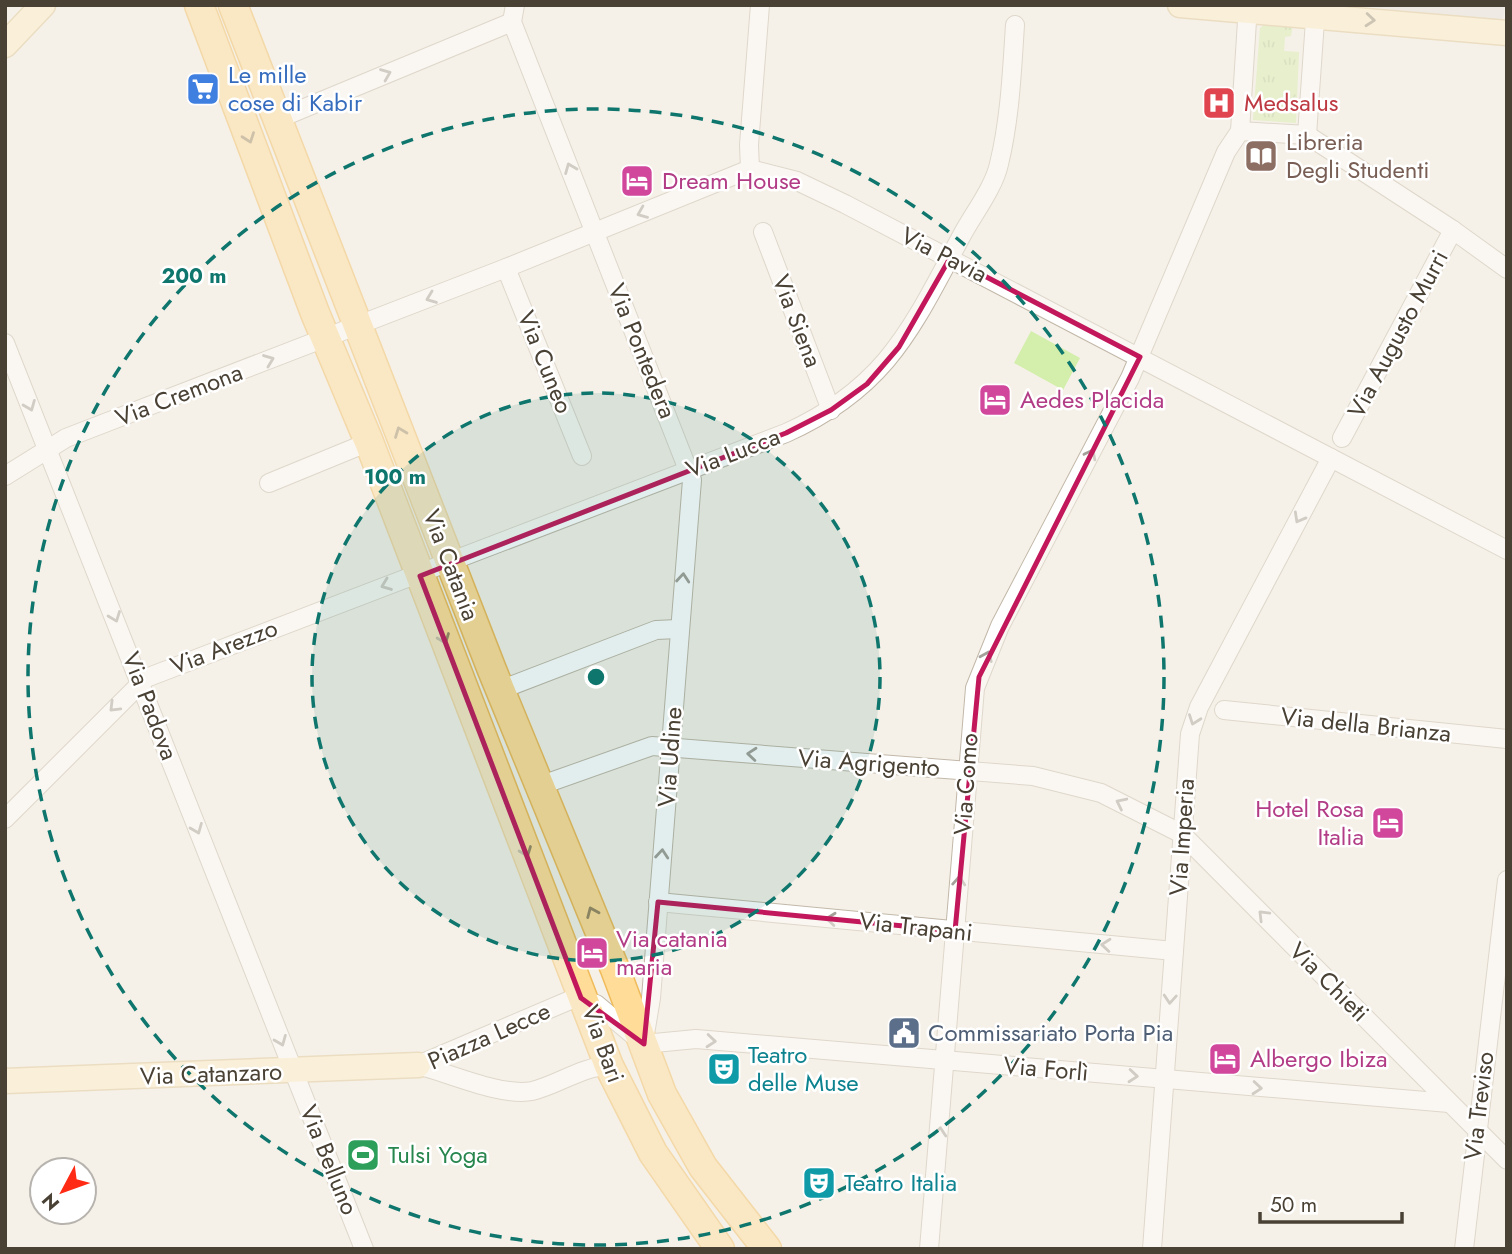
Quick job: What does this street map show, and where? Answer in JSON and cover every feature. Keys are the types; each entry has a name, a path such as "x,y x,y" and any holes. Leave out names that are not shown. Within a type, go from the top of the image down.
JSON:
{"main road":[{"name":"Via Catania","path":"199,5 325,339 369,442 581,998"},
{"name":"Via Catania","path":"233,5 500,690 644,1044"},
{"name":"Via Bari","path":"581,998 609,1066 653,1153 717,1248"},
{"name":"Via Bari","path":"644,1044 662,1094 693,1152 730,1205 767,1249"}],"street":[{"path":"5,45 43,5"},
{"path":"359,326 751,169 749,145 760,5"},
{"path":"1180,5 1316,10 1507,33"},
{"path":"1248,8 1240,131 1307,135 1453,230 1507,270"},
{"path":"1307,135 1316,10"},
{"path":"278,119 513,14"},
{"name":"Via Pontedera","path":"513,14 595,232 690,469"},
{"name":"Via Lucca","path":"451,564 786,433 831,410 867,384 899,347 999,166 1009,106 1015,25"},
{"name":"Via Como","path":"929,1249 973,700 983,665 1140,357 1226,152 1240,131"},
{"name":"Via Pavia","path":"751,169 797,181 950,258 1507,550"},
{"name":"Via Augusto Murri","path":"1342,438 1453,230"},
{"name":"Via Siena","path":"763,232 831,410"},
{"name":"Via Cuneo","path":"506,268 582,456"},
{"name":"Via Cremona","path":"5,476 66,438 359,326"},
{"name":"Via Padova","path":"5,342 293,1071"},
{"path":"270,483 369,442"},
{"name":"Via Imperia","path":"1152,1249 1182,834 1193,720 1331,458"},
{"name":"Via Udine","path":"644,1044 650,1007 671,746 678,629 692,480 690,469"},
{"name":"Via Arezzo","path":"5,819 139,682 403,578 420,576 451,564"},
{"path":"500,690 656,630 678,629"},
{"name":"Via della Brianza","path":"1224,710 1507,739"},
{"name":"Via Agrigento","path":"539,786 647,746 671,746 1033,776 1083,787 1182,834"},
{"name":"Via Chieti","path":"1182,834 1507,1160"},
{"name":"Via Treviso","path":"1464,1249 1475,1130 1507,880"},
{"name":"Via Trapani","path":"658,902 1174,951"},
{"name":"Via Bari","path":"581,998 603,1008 644,1044"},
{"name":"Piazza Lecce","path":"418,1065 568,1000 581,998"},
{"name":"Via Forlì","path":"644,1044 695,1039 1449,1103"},
{"name":"Piazza Lecce","path":"418,1065 499,1090 518,1093 537,1089 594,1068 609,1066"},
{"name":"Via Catanzaro","path":"5,1081 418,1065"},
{"name":"Via Belluno","path":"293,1071 364,1249"}],"highlighted area":[{"path":"950,258 1140,357 979,677 955,931 658,902 644,1044 581,998 420,576 786,433 831,410 867,384 899,347"}],"green space":[{"path":"1269,21 1293,24 1291,36 1285,37 1284,51 1299,52 1296,123 1253,120 1260,28"},
{"path":"1031,331 1080,358 1063,390 1014,363"}],"shaded area":[{"path":"1351,5 1505,5 1503,21"}],"place":[{"name":"Le mille cose di Kabir","path":"203,89"},
{"name":"Medsalus","path":"1219,103"},
{"name":"Libreria Degli Studenti","path":"1261,156"},
{"name":"Dream House","path":"637,181"},
{"name":"Aedes Placida","path":"995,400"},
{"name":"Hotel Rosa Italia","path":"1388,823"},
{"name":"Via catania maria","path":"592,953"},
{"name":"Commissariato Porta Pia","path":"904,1033"},
{"name":"Albergo Ibiza","path":"1225,1059"},
{"name":"Teatro delle Muse","path":"724,1069"},
{"name":"Tulsi Yoga","path":"363,1155"},
{"name":"Teatro Italia","path":"819,1183"}]}
